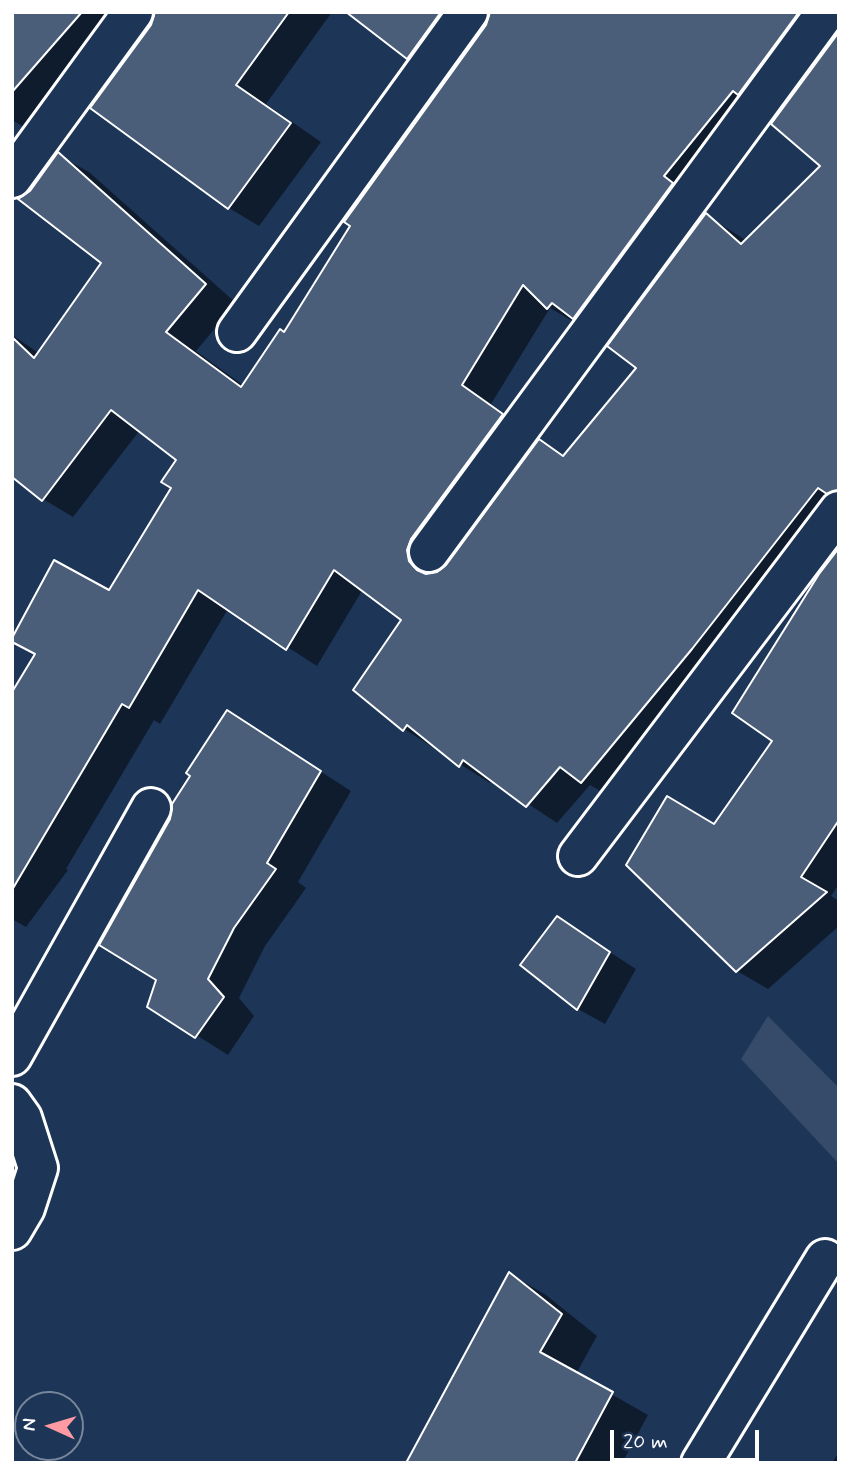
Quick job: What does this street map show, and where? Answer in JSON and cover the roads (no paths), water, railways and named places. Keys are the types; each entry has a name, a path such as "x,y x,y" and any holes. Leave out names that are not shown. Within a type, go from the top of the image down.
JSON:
{"street":[{"path":"12,178 133,12"},
{"path":"237,332 468,12"},
{"path":"429,552 826,12"},
{"path":"578,856 839,511"},
{"path":"12,1056 151,808"},
{"path":"12,1104 22,1118 38,1168 25,1208 12,1230"},
{"path":"701,1463 825,1259"}]}
